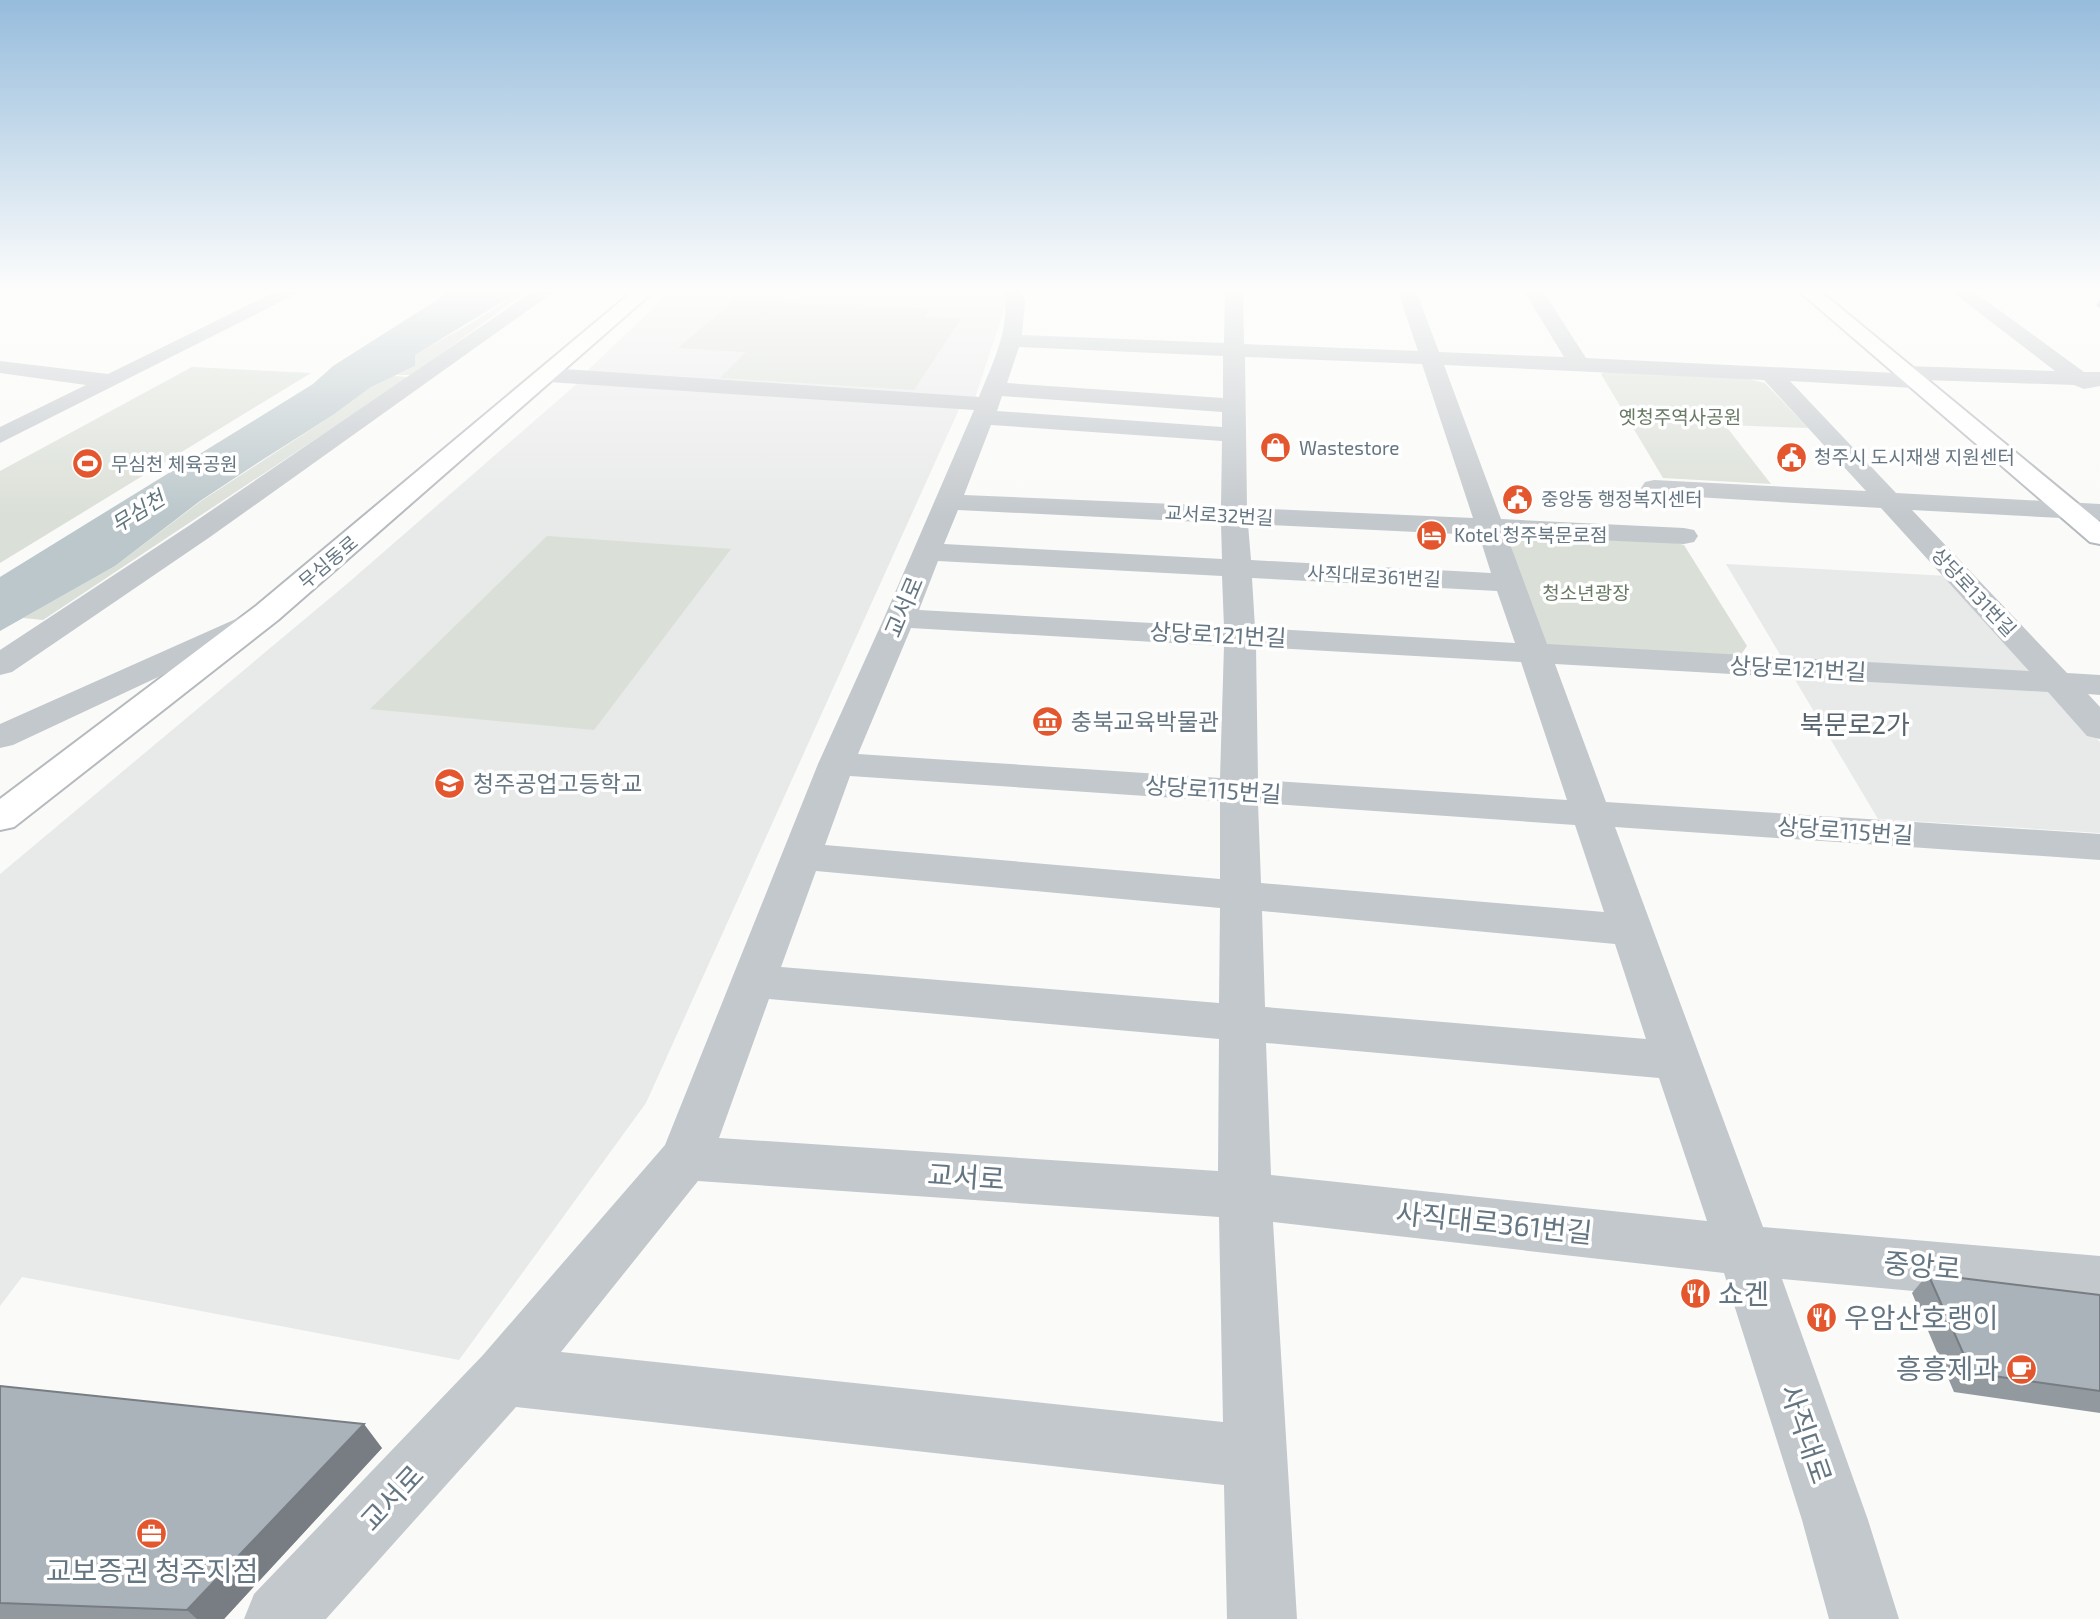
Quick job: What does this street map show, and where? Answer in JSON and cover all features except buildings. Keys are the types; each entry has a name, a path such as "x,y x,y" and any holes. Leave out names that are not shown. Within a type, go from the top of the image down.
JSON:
{"main road":[{"name":"무심동로","path":"0,818 267,613 559,367"},
{"path":"1898,367 2100,537"}],"street":[{"path":"0,367 109,381"},
{"path":"0,436 139,367"},
{"path":"0,665 200,531 437,367"},
{"name":"교서로","path":"279,1619 504,1376 687,1158 836,764 900,618 1002,367"},
{"path":"1236,367 1234,516 1240,636 1238,792 1245,1196 1262,1619"},
{"path":"1435,367 1744,1250"},
{"path":"1633,367 1910,377 2090,379"},
{"path":"2072,367 2090,379 2100,393"},
{"name":"상당로131번길","path":"1770,373 2059,683"},
{"path":"549,375 1235,421"},
{"path":"988,403 1119,398 1235,421"},
{"path":"1654,488 2100,512"},
{"name":"교서로32번길","path":"948,502 1685,536"},
{"name":"교서로","path":"927,552 1094,561"},
{"name":"사직대로361번길","path":"1094,561 1511,583"},
{"path":"0,737 267,613"},
{"name":"상당로121번길","path":"900,618 2100,685"},
{"path":"2059,683 2100,728"},
{"name":"상당로115번길","path":"836,764 2100,847"},
{"path":"801,856 1632,930"},
{"path":"754,981 1678,1061"},
{"name":"교서로","path":"687,1158 1245,1196"},
{"name":"사직대로361번길","path":"1245,1196 1744,1250"},
{"name":"중앙로","path":"1744,1250 2100,1282"},
{"name":"사직대로","path":"1744,1250 1830,1507 1864,1619"},
{"path":"504,1376 1254,1457"}],"shaded area":[{"path":"592,367 985,367 975,398 586,372"},
{"name":"청주공업고등학교","path":"579,382 960,407 646,1103 459,1360 22,1277 0,1306 0,874 348,583"},
{"path":"1726,564 1948,576 2100,742 2100,833 1878,819"}],"green space":[{"name":"무심천 체육공원","path":"192,367 311,373 0,563 0,471"},
{"path":"414,367 424,367 412,375 397,375"},
{"path":"731,367 930,367 914,390 720,378"},
{"name":"옛청주역사공원","path":"1611,368 1733,375 1765,383 1808,428 1725,425 1771,484 1663,478 1601,374"},
{"path":"393,376 409,377 43,620 23,618 115,566 201,501 371,387"},
{"name":"청소년광장","path":"1497,528 1661,538 1684,545 1747,646 1737,660 1542,651"},
{"path":"547,536 731,549 594,730 370,709"}],"water":[{"name":"무심천","path":"332,367 414,367 371,387 333,415 200,501 115,566 0,631 0,577 313,384"}],"place":[{"name":"Wastestore","path":"1276,448"},
{"name":"청주시 도시재생 지원센터","path":"1791,457"},
{"name":"무심천 체육공원","path":"88,464"},
{"name":"중앙동 행정복지센터","path":"1518,499"},
{"name":"Kotel 청주북문로점","path":"1431,535"},
{"name":"충북교육박물관","path":"1048,722"},
{"name":"청주공업고등학교","path":"450,784"},
{"name":"쇼겐","path":"1695,1294"},
{"name":"우암산호랭이","path":"1821,1318"},
{"name":"흥흥제과","path":"2022,1369"},
{"name":"교보증권 청주지점","path":"152,1534"}],"district":[{"name":"북문로2가","path":"1855,725"}]}
